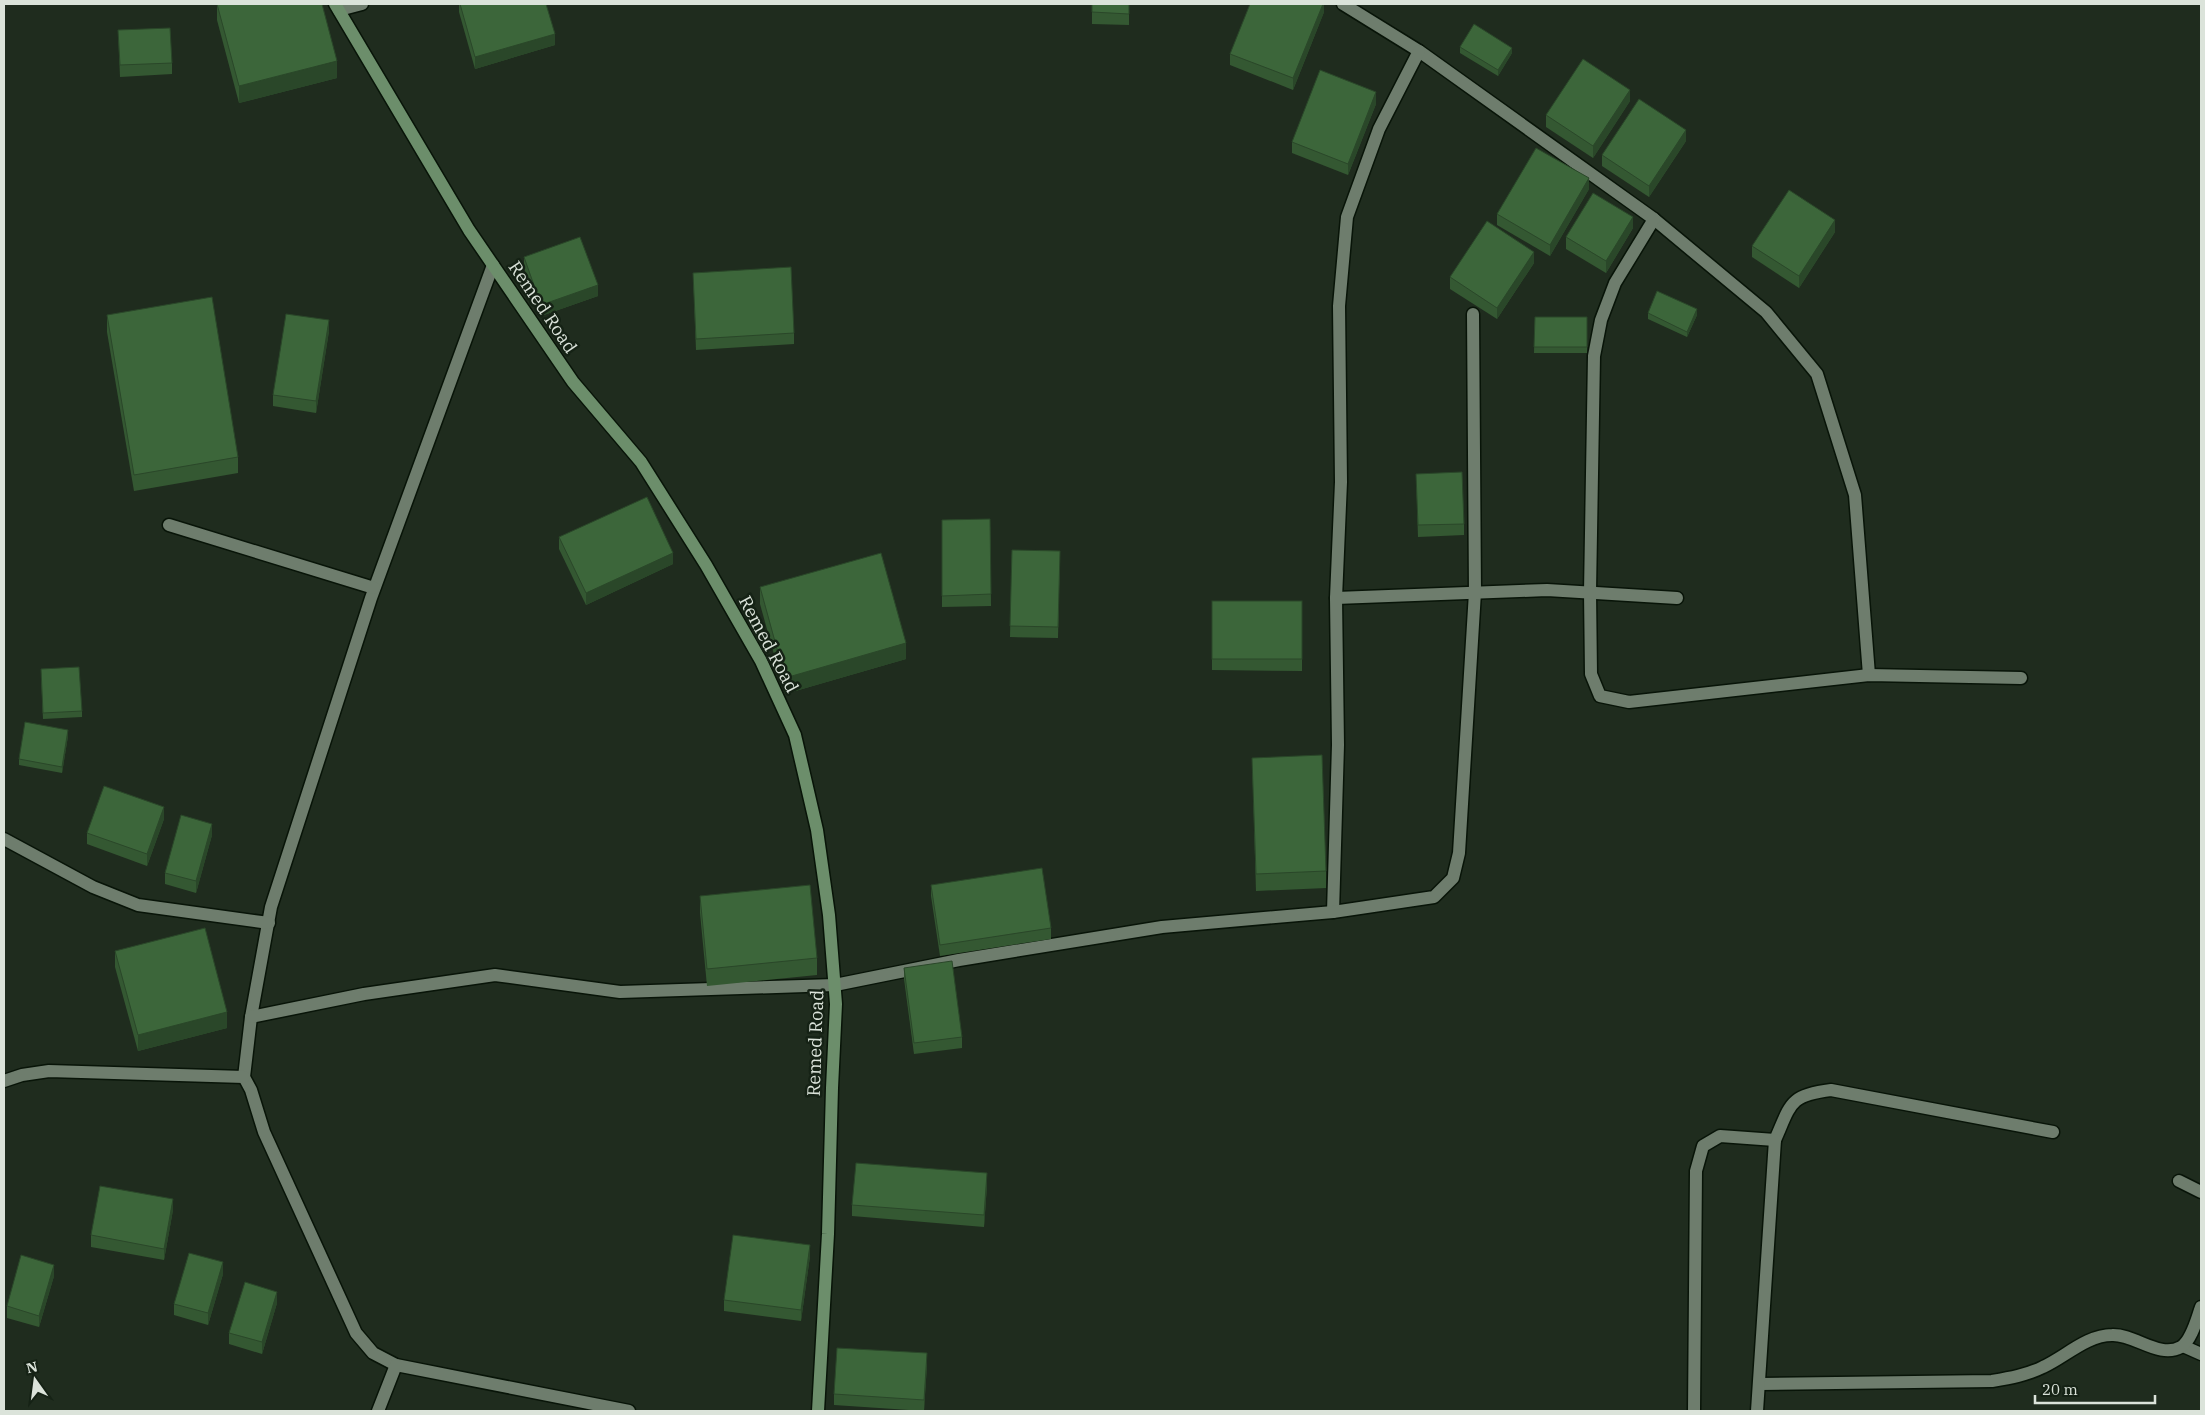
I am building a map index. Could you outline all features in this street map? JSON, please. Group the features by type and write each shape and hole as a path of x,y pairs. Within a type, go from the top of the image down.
{"street":[{"path":"337,7 362,4"},
{"path":"1343,4 1419,51 1654,219 1766,312 1817,374 1855,495 1870,675"},
{"name":"Remed Road","path":"337,7 469,230 573,382 641,462 706,565 761,661 795,735 818,830 830,915 836,1004 828,1234 818,1411"},
{"path":"1333,912 1338,745 1336,598 1341,482 1339,306 1347,217 1379,128 1419,51"},
{"path":"1654,219 1615,283 1601,320 1594,356 1590,592 1591,674 1600,696 1629,702 1870,675 2021,678"},
{"path":"493,265 374,588 271,907 250,1017 244,1077 252,1090 264,1132 356,1333 373,1353 396,1365 629,1411"},
{"path":"250,1017 364,994 495,976 620,992 835,986 958,960 1162,926 1333,912 1434,897 1453,878 1459,853 1474,592 1473,314"},
{"path":"169,525 374,588"},
{"path":"1336,598 1547,590 1677,598"},
{"path":"4,839 93,887 138,905 269,923"},
{"path":"4,1081 22,1075 49,1071 244,1077"},
{"path":"1757,1411 1761,1384 1775,1140 1791,1104 1808,1093 1831,1090 2053,1132"},
{"path":"1694,1411 1696,1171 1703,1146 1720,1136 1775,1140"},
{"path":"2179,1181 2201,1192"},
{"path":"2183,1346 2190,1336 2201,1307"},
{"path":"1761,1384 1992,1381 2018,1376 2043,1367 2090,1340 2110,1335 2124,1336 2162,1350 2183,1346 2201,1354"},
{"path":"378,1411 396,1365"}],"building":[{"path":"217,4 322,4 337,61 239,86"},
{"path":"460,4 546,4 555,34 475,57"},
{"path":"1092,4 1129,4 1129,14 1092,12"},
{"path":"1250,4 1323,4 1293,78 1230,54"},
{"path":"1474,24 1512,48 1498,70 1460,47"},
{"path":"170,28 172,63 120,65 118,30"},
{"path":"1583,59 1630,90 1593,146 1546,115"},
{"path":"1320,70 1376,92 1348,164 1292,142"},
{"path":"1639,99 1686,130 1649,186 1602,155"},
{"path":"1536,148 1589,178 1550,245 1497,214"},
{"path":"1789,190 1835,220 1799,276 1752,246"},
{"path":"1593,193 1633,217 1606,261 1566,237"},
{"path":"1487,221 1534,252 1497,308 1450,277"},
{"path":"580,237 598,285 541,305 524,257"},
{"path":"791,267 794,333 696,339 693,273"},
{"path":"1657,291 1697,309 1687,332 1648,313"},
{"path":"212,297 238,457 134,475 107,315"},
{"path":"286,314 329,320 316,401 273,395"},
{"path":"1535,317 1587,317 1587,347 1534,347"},
{"path":"1462,472 1464,524 1418,525 1416,474"},
{"path":"647,497 673,553 586,593 559,537"},
{"path":"990,519 991,594 942,596 942,520"},
{"path":"1012,550 1060,551 1058,627 1010,626"},
{"path":"881,553 906,643 785,678 760,587"},
{"path":"1212,601 1302,601 1302,659 1212,659"},
{"path":"79,667 82,711 43,713 41,669"},
{"path":"25,722 68,730 62,767 19,759"},
{"path":"1322,755 1326,871 1256,874 1252,758"},
{"path":"104,786 164,807 147,854 87,833"},
{"path":"181,815 212,824 196,881 165,873"},
{"path":"1042,868 1051,928 940,945 931,885"},
{"path":"810,885 817,958 707,969 700,896"},
{"path":"205,928 227,1012 138,1035 115,951"},
{"path":"952,961 962,1037 914,1043 904,968"},
{"path":"856,1163 987,1173 984,1215 852,1205"},
{"path":"100,1186 173,1199 164,1249 91,1235"},
{"path":"733,1235 810,1245 801,1310 724,1300"},
{"path":"189,1253 223,1262 208,1313 174,1304"},
{"path":"21,1255 54,1265 39,1316 7,1306"},
{"path":"245,1282 277,1292 262,1342 229,1333"},
{"path":"837,1348 927,1353 924,1400 834,1394"}]}
